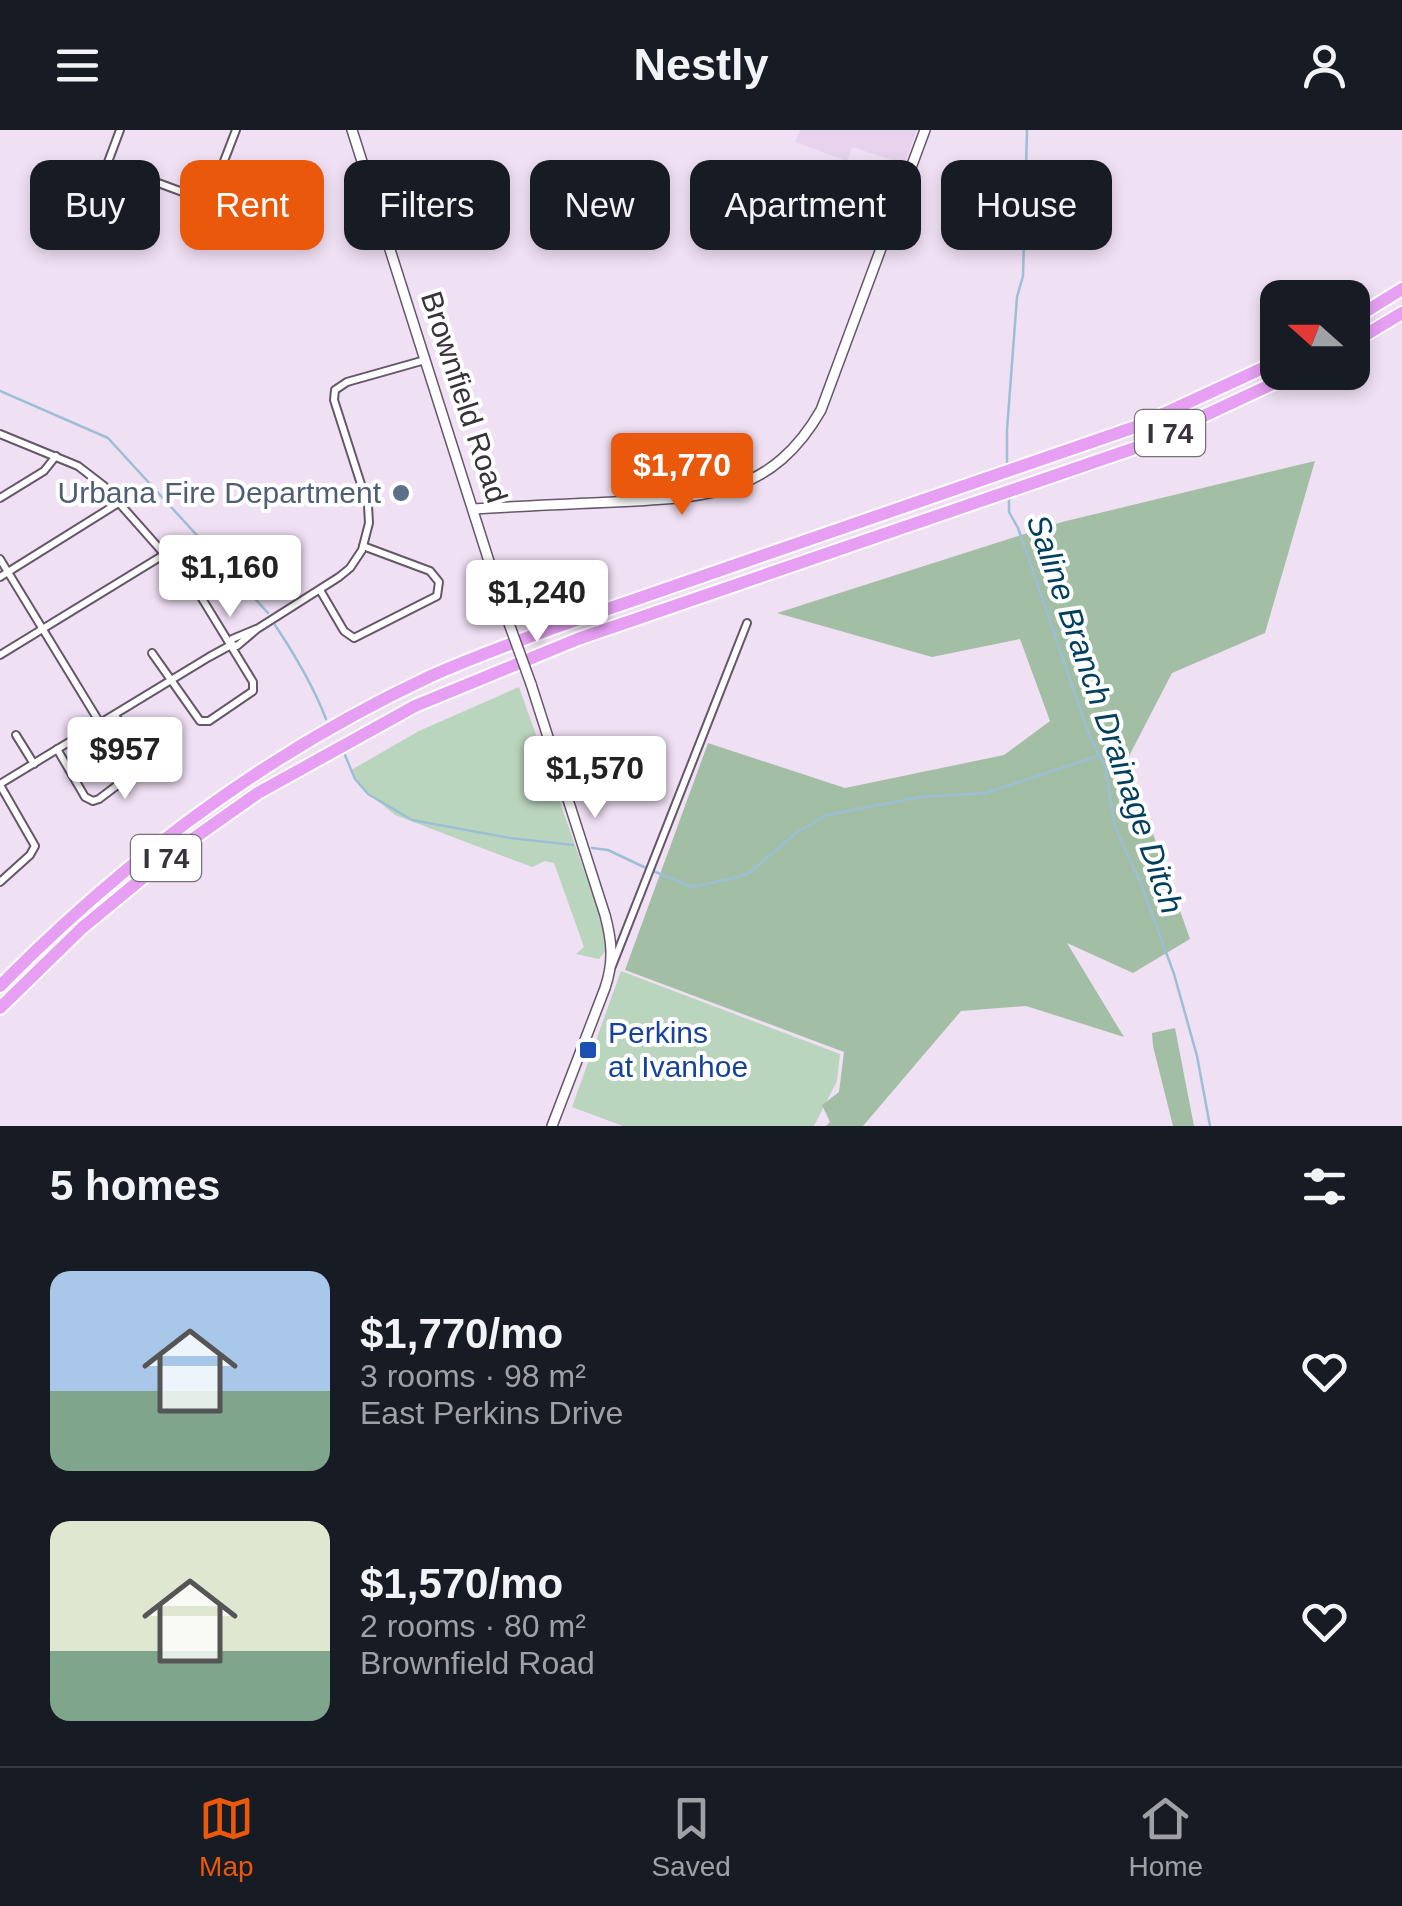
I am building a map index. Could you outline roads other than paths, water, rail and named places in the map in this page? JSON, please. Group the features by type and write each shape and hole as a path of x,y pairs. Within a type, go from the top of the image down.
{"highway":[{"path":"1370,309 1402,289"},
{"path":"1370,334 1402,316"},
{"name":"I 74","path":"3,982 97,894 200,812 296,749 379,702 484,653 1034,462 1160,416 1260,370"},
{"name":"I 74","path":"2,1005 82,928 173,852 258,793 368,729 470,681 578,640 1037,483 1185,427 1261,390"}],"street":[{"path":"109,160 120,130"},
{"path":"160,184 206,198 214,188 236,130"},
{"name":"Brownfield Road","path":"352,130 610,932 612,966"},
{"path":"474,510 721,493 749,482 781,461 802,440 825,401 926,130"},
{"path":"0,882 35,846 0,785 350,568 363,546 369,523 368,506 334,400 335,390 347,382 426,360"},
{"path":"0,434 90,474 120,502 198,592 254,686 251,694 200,721 152,653"},
{"path":"0,498 44,472 56,456"},
{"path":"4,575 120,502"},
{"path":"320,590 344,632 354,638 437,596 440,588 435,574 363,546"},
{"path":"0,655 166,554"},
{"path":"0,560 4,575 100,723"},
{"path":"552,1126 746,623"},
{"path":"57,749 86,796 99,800 142,763 115,714"},
{"path":"16,735 34,764"}],"waterway":[{"name":"Saline Branch Drainage Ditch","path":"1007,464 1017,297 1023,276 1027,130"},
{"path":"0,391 108,438 268,613"},
{"name":"Saline Branch Drainage Ditch","path":"1009,497 1009,512 1018,528 1089,735 1105,767 1115,827 1174,974 1197,1056 1210,1126"},
{"path":"275,625 303,670 326,719"},
{"path":"345,755 355,779 368,794 412,820 573,845"},
{"path":"653,871 692,887 738,877 749,873 796,833 827,815 920,797 986,793 1098,756"},
{"path":"592,848 608,850 646,868"}],"place":[{"name":"Urbana Fire Department","path":"401,493"},
{"name":"Perkins at Ivanhoe","path":"588,1050"}]}
